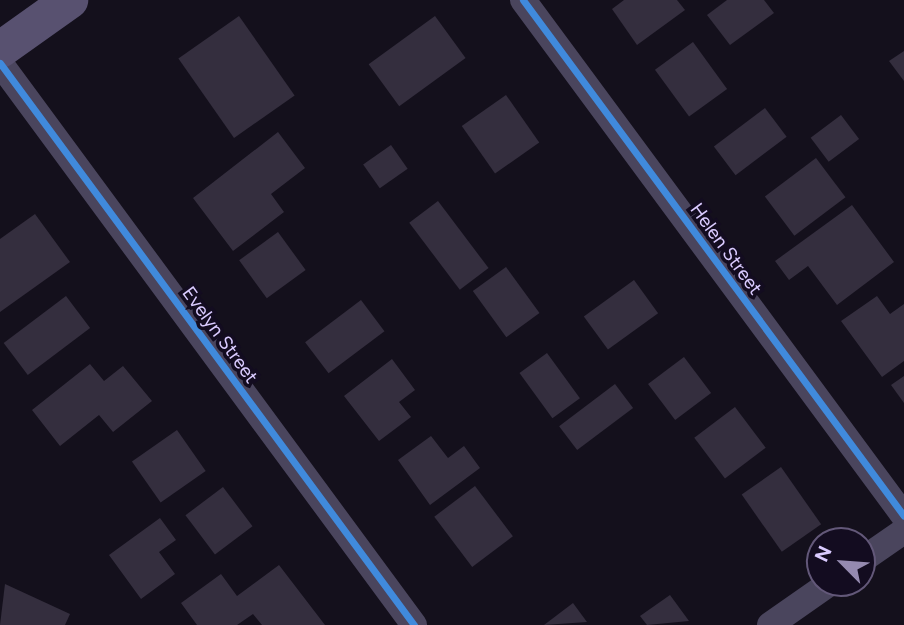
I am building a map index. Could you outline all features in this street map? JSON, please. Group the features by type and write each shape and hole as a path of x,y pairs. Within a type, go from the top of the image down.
{"main road":[{"path":"0,49 69,0"}],"street":[{"name":"Helen Street","path":"523,0 904,516"},
{"name":"Evelyn Street","path":"0,64 414,625"},
{"path":"876,551 904,531"},
{"path":"770,625 810,597"}],"building":[{"path":"624,0 677,0 685,10 637,45 612,9"},
{"path":"727,0 764,0 774,13 730,45 707,15"},
{"path":"239,16 295,95 234,138 178,58"},
{"path":"435,16 466,58 399,106 369,64"},
{"path":"693,42 727,89 689,117 655,70"},
{"path":"904,51 904,81 889,61"},
{"path":"506,95 539,143 495,173 462,126"},
{"path":"765,108 787,137 736,175 714,147"},
{"path":"841,115 859,139 829,162 811,138"},
{"path":"278,132 305,168 271,194 284,212 233,251 193,198"},
{"path":"391,145 408,169 380,188 363,165"},
{"path":"816,158 845,197 794,236 765,197"},
{"path":"438,201 489,268 460,290 409,223"},
{"path":"852,205 894,262 837,305 808,266 789,280 775,261"},
{"path":"35,214 70,262 0,312 0,239"},
{"path":"278,232 306,270 267,298 239,260"},
{"path":"506,267 540,313 506,337 473,291"},
{"path":"634,280 658,313 608,350 584,316"},
{"path":"66,296 90,328 28,375 4,343"},
{"path":"877,296 890,314 904,304 904,361 882,377 841,321"},
{"path":"361,300 384,331 329,373 305,342"},
{"path":"547,353 580,398 552,418 519,373"},
{"path":"684,357 711,393 675,420 648,384"},
{"path":"392,359 415,390 399,402 411,417 379,441 344,396"},
{"path":"90,364 104,381 123,366 152,401 113,432 99,415 60,446 32,410"},
{"path":"904,376 904,403 891,385"},
{"path":"615,384 633,408 577,450 559,426"},
{"path":"735,407 766,448 725,478 694,438"},
{"path":"177,430 206,471 161,503 132,462"},
{"path":"431,436 448,458 464,446 480,468 430,505 398,460"},
{"path":"781,467 821,524 806,527 806,535 782,552 742,495"},
{"path":"475,486 513,536 472,567 434,517"},
{"path":"223,487 252,526 215,554 185,515"},
{"path":"160,518 176,540 159,552 175,574 141,599 109,555"},
{"path":"279,565 325,625 262,625 253,614 237,625 197,625 181,603 221,574 237,596"},
{"path":"5,584 70,614 65,625 0,625"},
{"path":"670,595 689,621 647,625 640,616"},
{"path":"573,603 587,622 544,625"}],"cycle path":[{"path":"523,0 904,516"},
{"path":"0,63 414,625"}]}
